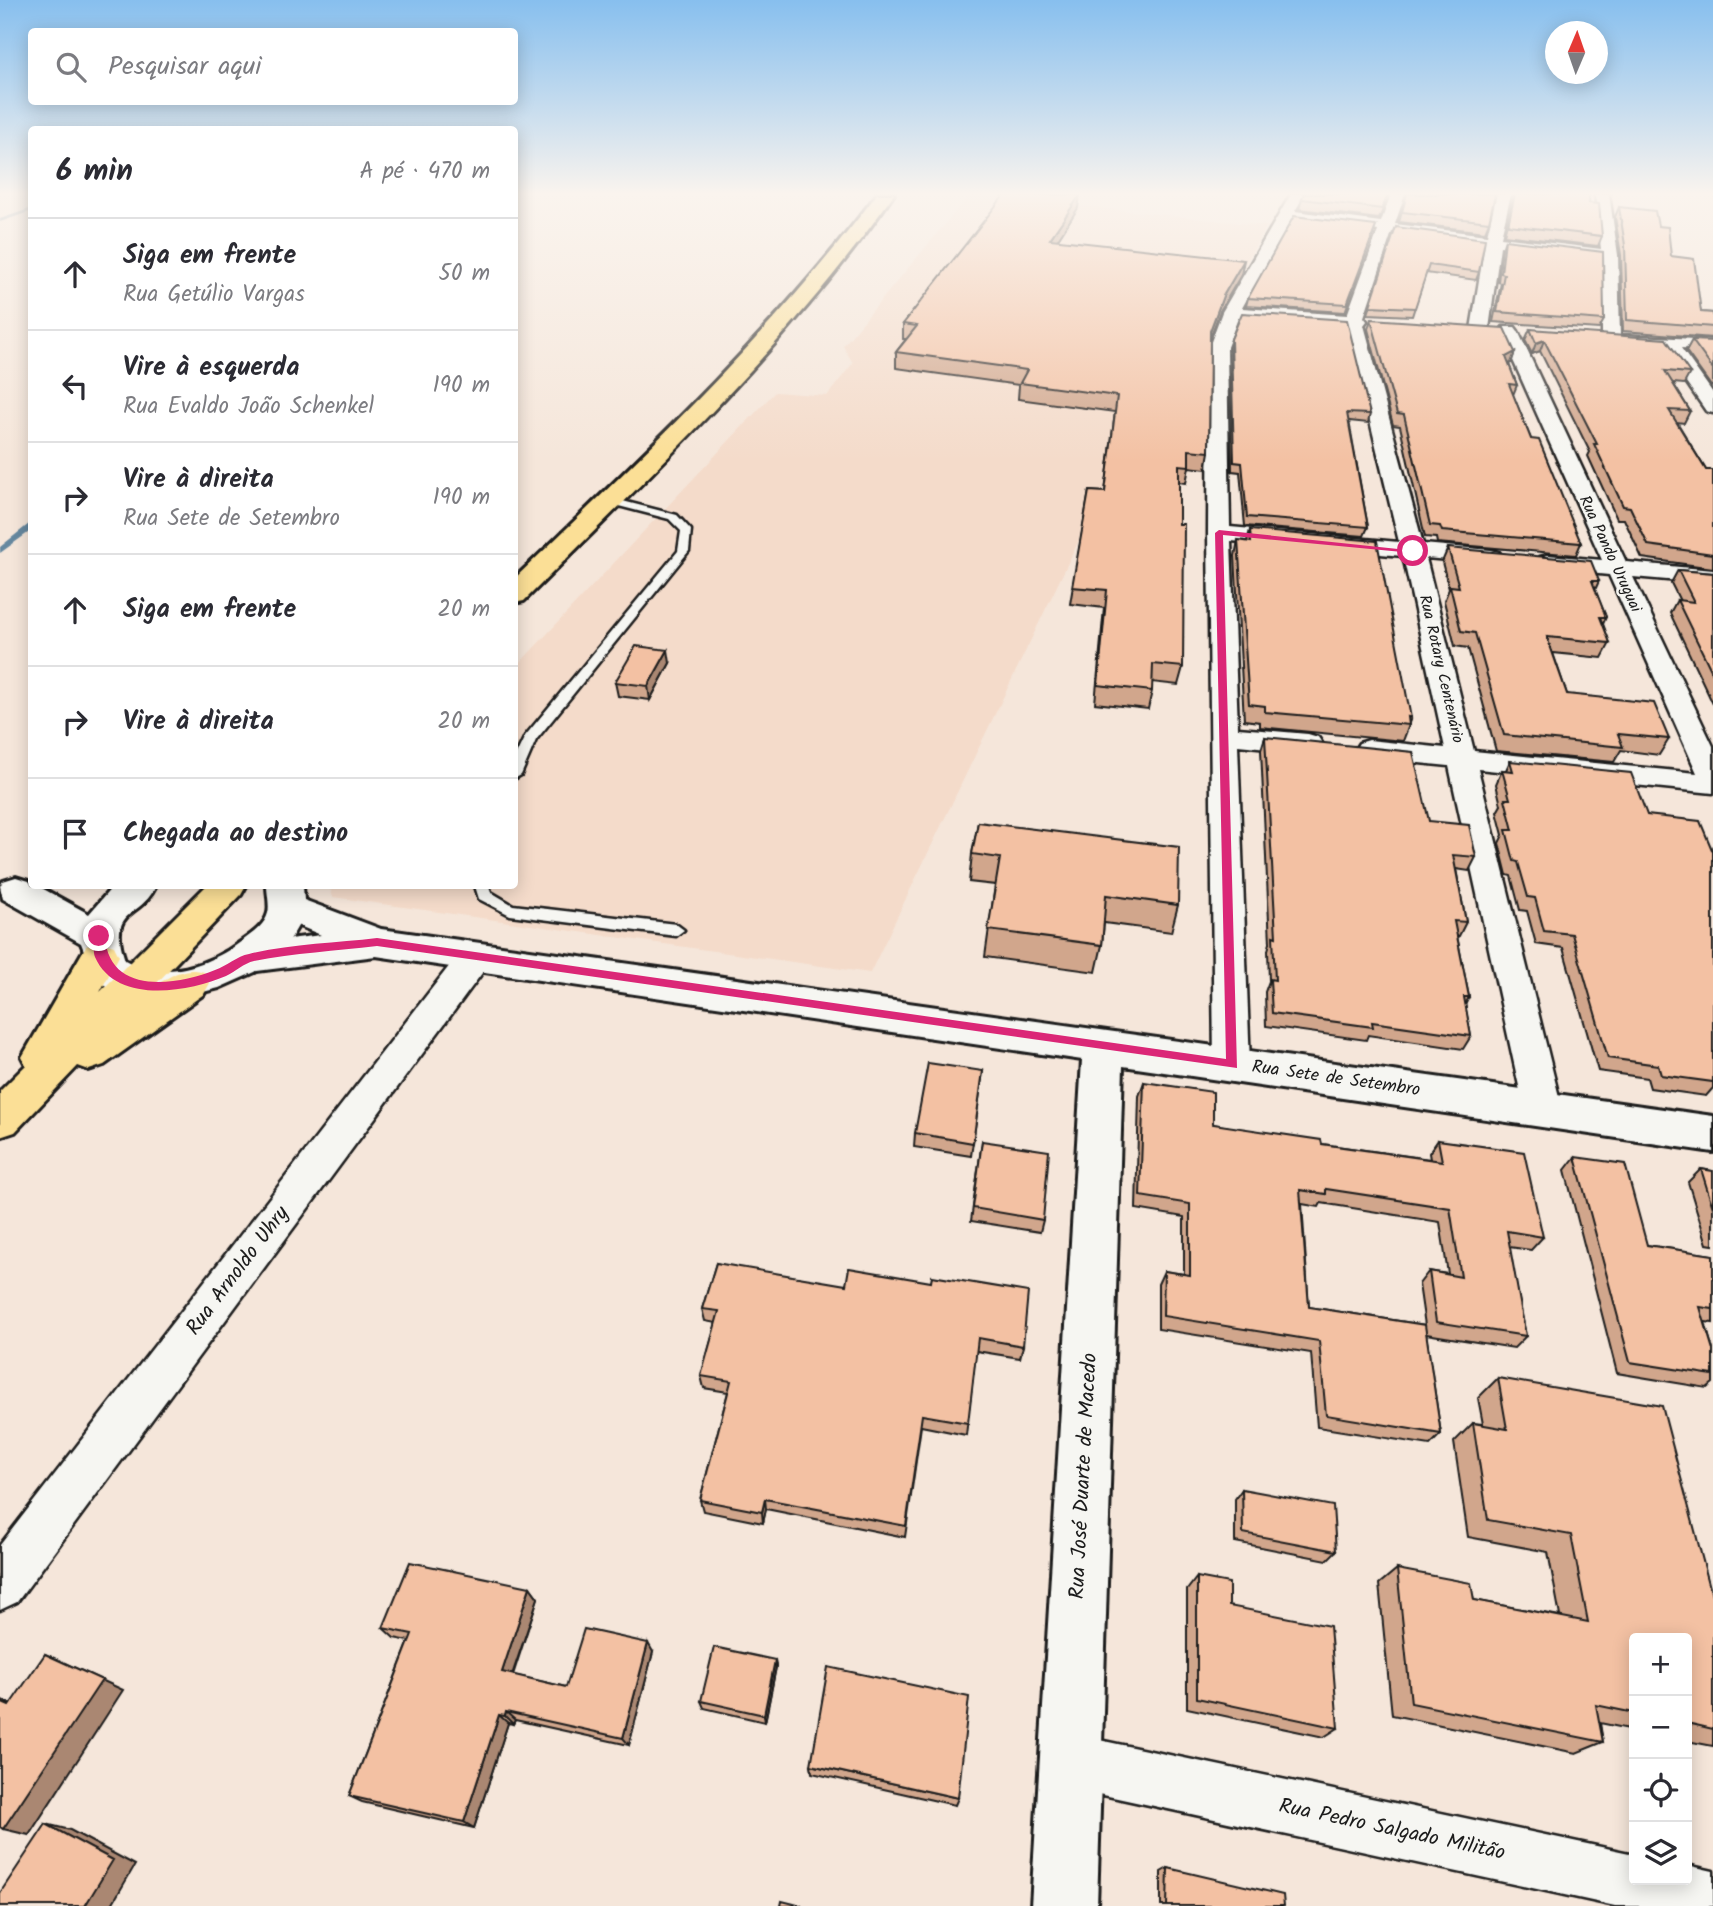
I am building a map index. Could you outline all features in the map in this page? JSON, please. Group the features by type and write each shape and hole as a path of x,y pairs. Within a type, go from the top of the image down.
{"highway":[{"path":"518,590 611,501 788,318 818,283"},
{"path":"8,1112 225,889"},
{"path":"8,1112 100,946"},
{"path":"8,1112 190,983"}],"street":[{"path":"1233,1065 1223,734 1218,347 1231,312 1248,283"},
{"path":"1231,312 1366,321 1374,283"},
{"path":"1484,283 1474,329 1534,332"},
{"path":"1608,283 1605,337 1713,345"},
{"name":"Rua Rotary Centenário","path":"1366,321 1413,551 1543,1109"},
{"name":"Rua Pando Uruguai","path":"1508,331 1713,777"},
{"path":"1668,342 1713,407"},
{"path":"1219,533 1713,577"},
{"path":"1223,734 1713,784"},
{"path":"8,889 28,888"},
{"path":"8,889 100,946 112,971 132,984 159,986 190,983 221,973 249,958 275,933 286,896"},
{"path":"100,946 105,920 117,904 134,889"},
{"name":"Rua Sete de Setembro","path":"286,896 377,942"},
{"name":"Rua Sete de Setembro","path":"249,958 377,942 1713,1134"},
{"name":"Rua Arnoldo Uhry","path":"0,1585 476,956"},
{"name":"Rua José Duarte de Macedo","path":"1064,1906 1103,1046"},
{"name":"Rua Pedro Salgado Militão","path":"1071,1760 1713,1899"}],"lane":[{"path":"518,766 530,739 683,551 686,530 673,517 611,501"},
{"path":"483,889 484,895 510,910 676,930"}],"shaded area":[{"path":"896,283 1234,283 1217,313 1137,420 870,973 333,897 330,889 518,889 518,665 775,392 827,396 853,363 843,346"}],"building":[{"path":"935,283 1231,283 1210,331 1209,452 1189,450 1189,466 1179,465 1179,524 1184,524 1183,667 1153,664 1152,691 1098,685 1107,590 1072,587 1089,491 1105,492 1117,396 1020,383 1027,370 896,352 917,326 903,324"},
{"path":"1256,283 1355,283 1347,304 1248,298"},
{"path":"1378,283 1423,283 1415,308 1370,306"},
{"path":"1502,283 1603,283 1604,320 1497,312"},
{"path":"1626,283 1697,283 1701,312 1713,313 1713,327 1627,320"},
{"path":"1242,313 1347,320 1370,414 1347,413 1368,527 1247,517 1242,463 1234,462 1231,339"},
{"path":"1371,319 1504,328 1515,352 1506,357 1517,385 1509,384 1531,439 1539,440 1581,543 1442,531 1440,526 1430,525 1404,415 1397,414"},
{"path":"1530,329 1666,339 1690,373 1665,371 1690,411 1669,410 1706,470 1713,470 1713,554 1648,545 1630,507 1623,506 1594,444 1597,444 1544,340 1536,343"},
{"path":"1692,340 1713,341 1713,369"},
{"path":"1250,530 1377,541 1411,718 1408,717 1409,725 1265,712 1265,706 1249,704 1238,540 1251,542"},
{"path":"1448,548 1591,561 1599,581 1592,581 1606,617 1600,617 1610,643 1547,637 1567,694 1654,703 1669,739 1618,734 1623,747 1504,735 1475,633 1461,631 1450,586 1459,587"},
{"path":"1678,570 1713,573 1713,674 1677,600 1694,602"},
{"path":"636,646 668,650 648,686 615,682"},
{"path":"1265,737 1413,752 1429,821 1469,825 1476,857 1453,855 1466,922 1454,921 1469,997 1464,997 1471,1036 1372,1022 1373,1027 1272,1013 1270,979 1275,980 1273,936 1276,937"},
{"path":"1510,761 1631,773 1647,815 1700,821 1713,852 1713,1082 1661,1075 1658,1065 1608,1058 1572,934 1544,931 1535,898 1528,897 1518,862 1514,861 1506,830 1513,830 1505,799 1510,799 1502,770 1513,771"},
{"path":"978,822 1179,847 1178,905 1106,895 1102,945 988,930 1000,858 972,854"},
{"path":"928,1063 983,1071 973,1143 915,1133"},
{"path":"1144,1082 1213,1092 1213,1124 1321,1140 1322,1144 1442,1161 1438,1140 1524,1152 1543,1237 1507,1231 1526,1336 1436,1322 1429,1271 1461,1277 1450,1208 1326,1189 1326,1194 1300,1190 1309,1307 1425,1325 1441,1434 1326,1415 1319,1341 1163,1316 1164,1271 1190,1275 1190,1204 1140,1196"},
{"path":"982,1141 1049,1151 1043,1220 973,1208"},
{"path":"1575,1157 1625,1164 1647,1245 1713,1255 1713,1309 1700,1307 1713,1350 1713,1375 1630,1362"},
{"path":"1701,1169 1713,1171 1713,1208"},
{"path":"716,1263 846,1285 849,1268 931,1282 932,1276 1028,1292 1023,1346 978,1338 968,1423 922,1415 906,1526 765,1499 762,1512 700,1500 731,1381 701,1376 719,1311 702,1309"},
{"path":"1498,1378 1662,1406 1713,1599 1713,1729 1692,1724 1692,1633 1629,1633 1629,1712 1596,1705 1603,1742 1411,1703 1397,1569 1471,1583 1474,1600 1588,1622 1571,1535 1488,1520 1473,1423 1507,1429"},
{"path":"1242,1489 1333,1506 1336,1551 1243,1533"},
{"path":"410,1562 530,1587 502,1672 566,1687 584,1629 648,1643 623,1738 506,1712 505,1716 499,1715 464,1822 349,1796 412,1634 383,1628"},
{"path":"1197,1577 1229,1583 1229,1606 1330,1626 1338,1728 1197,1698"},
{"path":"714,1647 775,1660 764,1715 701,1701"},
{"path":"45,1654 102,1680 3,1829 0,1827 0,1702 9,1706"},
{"path":"828,1667 969,1697 958,1798 811,1765"},
{"path":"46,1824 113,1860 85,1906 0,1906 0,1893"},
{"path":"1168,1868 1283,1895 1284,1906 1167,1906"},
{"path":"782,1901 802,1906 781,1906"}],"waterway":[{"path":"0,551 28,529"}],"route":[{"path":"99,936 100,956 112,971 132,984 159,986 190,983 221,973 249,958 377,942 1233,1065 1219,533 1413,551"}]}
